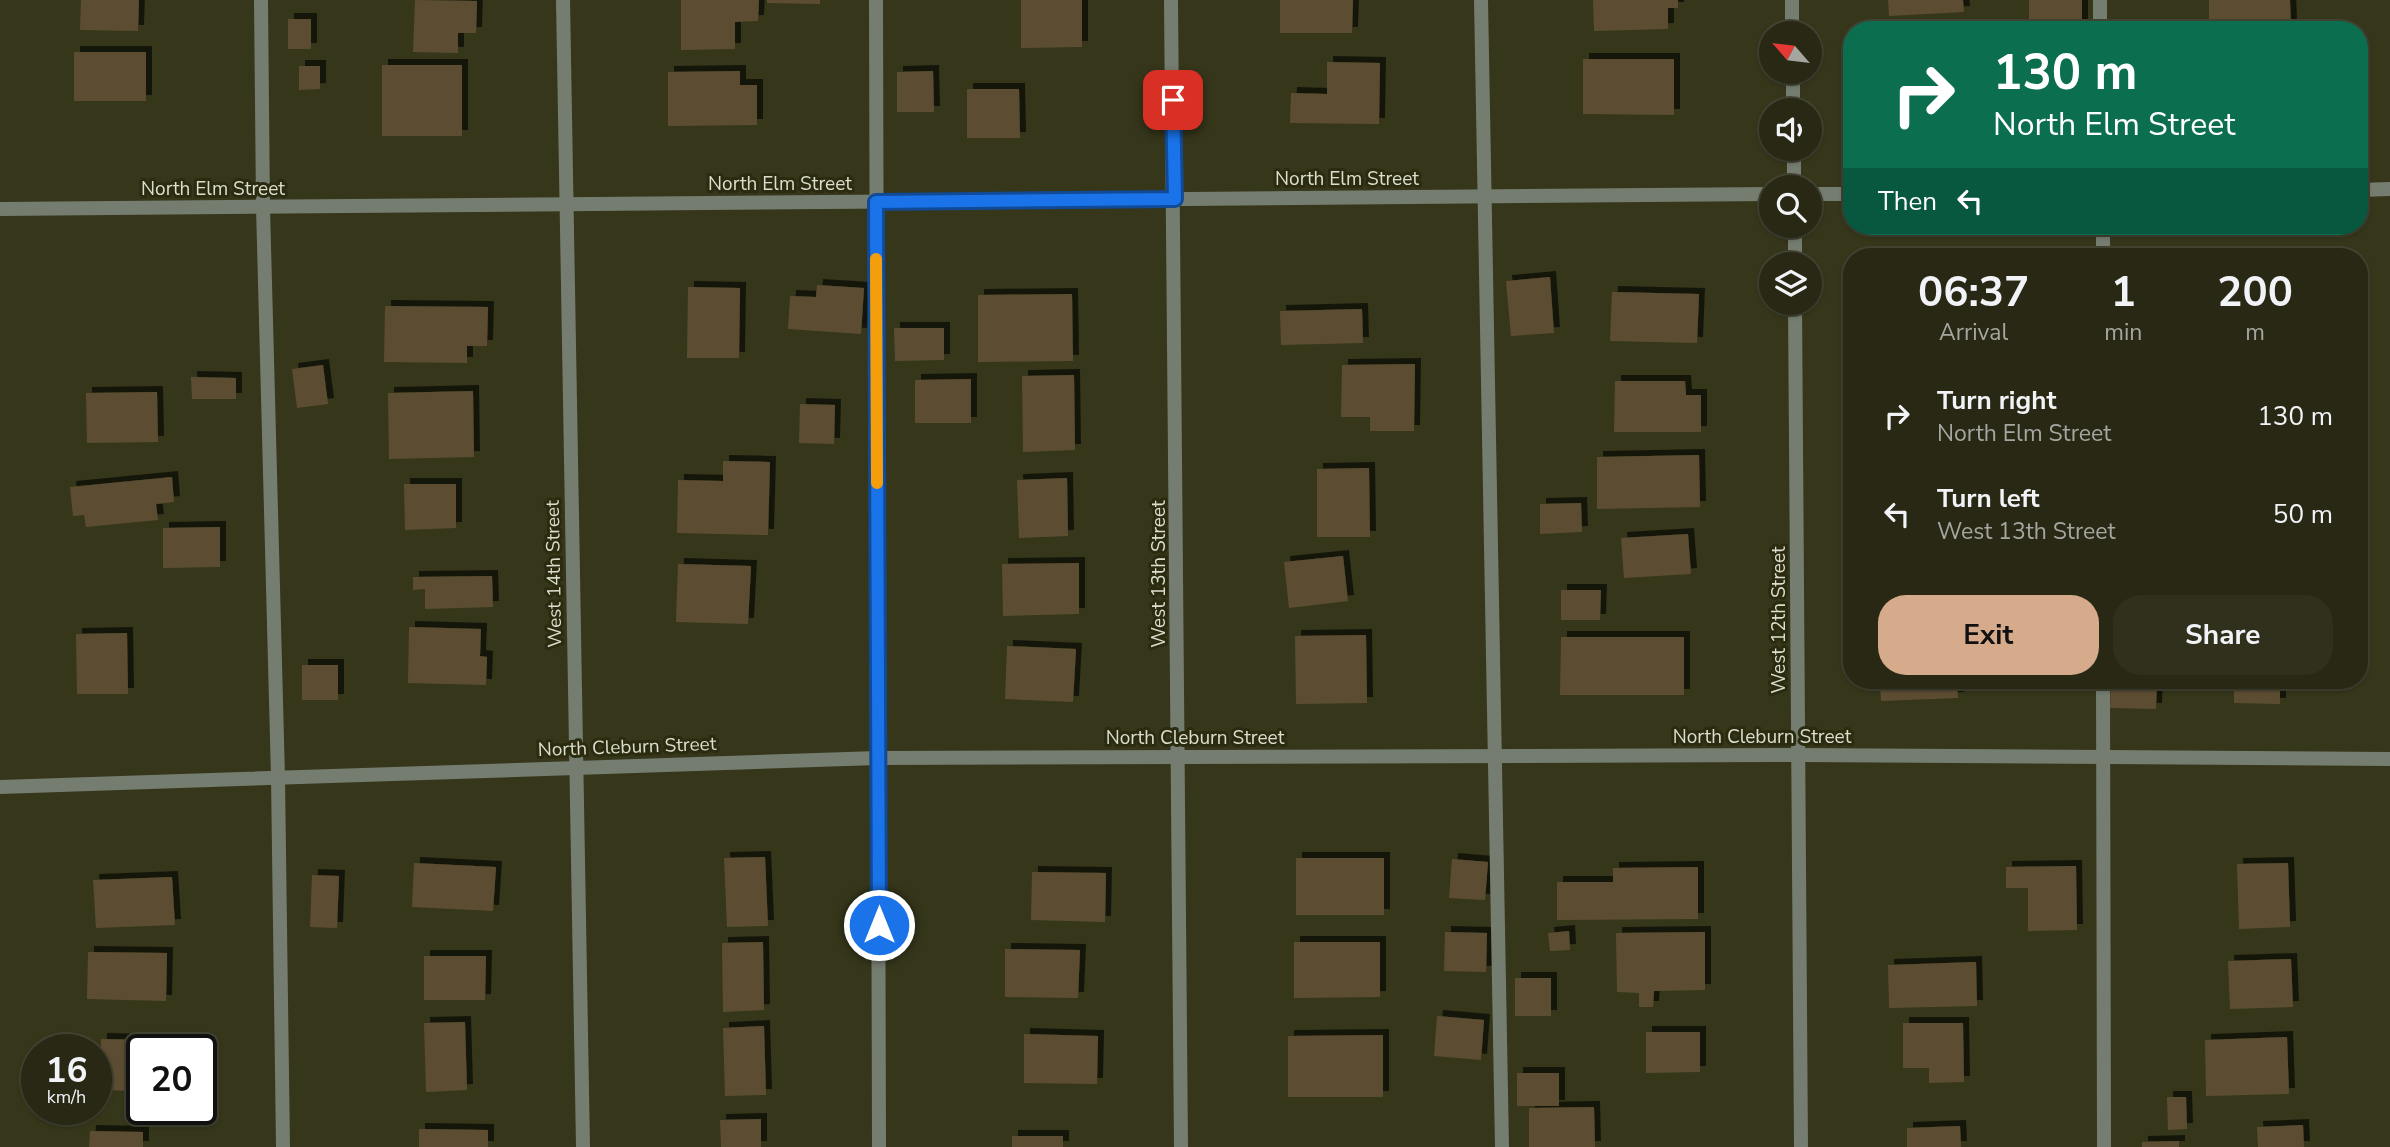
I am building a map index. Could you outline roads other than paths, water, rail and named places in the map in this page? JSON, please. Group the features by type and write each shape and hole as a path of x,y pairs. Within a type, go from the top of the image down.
{"street":[{"path":"261,0 283,1147"},
{"name":"West 14th Street","path":"563,0 583,1147"},
{"path":"876,0 880,1147"},
{"name":"West 13th Street","path":"1171,0 1175,199 1181,1147"},
{"path":"1480,0 1502,1147"},
{"path":"1792,0 1792,21"},
{"path":"2100,0 2100,21"},
{"path":"2368,190 2390,189"},
{"name":"North Elm Street","path":"0,209 1759,194"},
{"path":"1822,194 1843,194"},
{"name":"West 12th Street","path":"1795,315 1801,1147"},
{"path":"2103,689 2104,1147"},
{"name":"North Cleburn Street","path":"0,788 878,758 1798,755 2390,759"}]}
